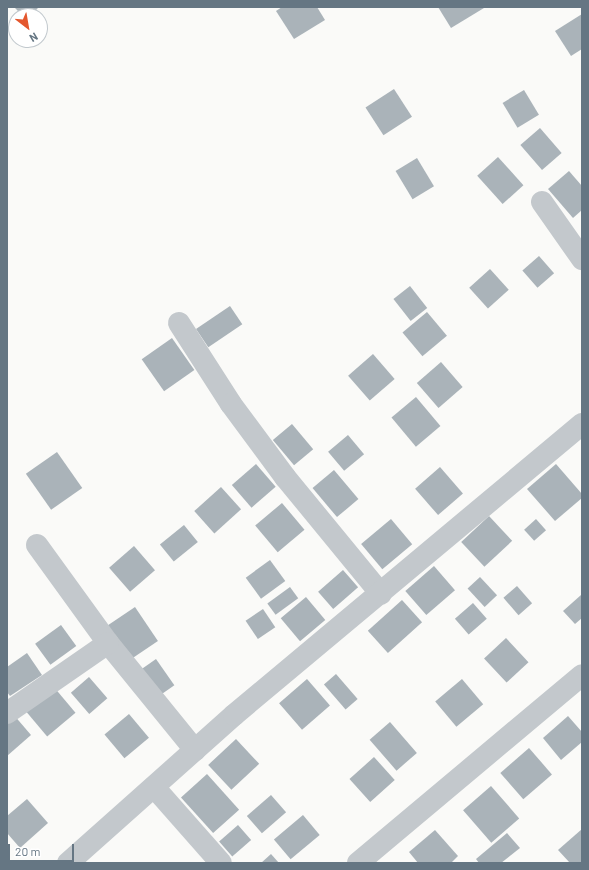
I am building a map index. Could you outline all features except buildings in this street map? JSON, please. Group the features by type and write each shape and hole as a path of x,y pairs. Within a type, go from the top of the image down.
{"street":[{"path":"542,202 582,259"},
{"path":"179,323 231,404 285,477 381,594"},
{"path":"68,863 195,750 582,424"},
{"path":"37,545 108,643 195,750"},
{"path":"7,714 108,643"},
{"path":"358,863 582,675"},
{"path":"154,787 221,863"}]}
